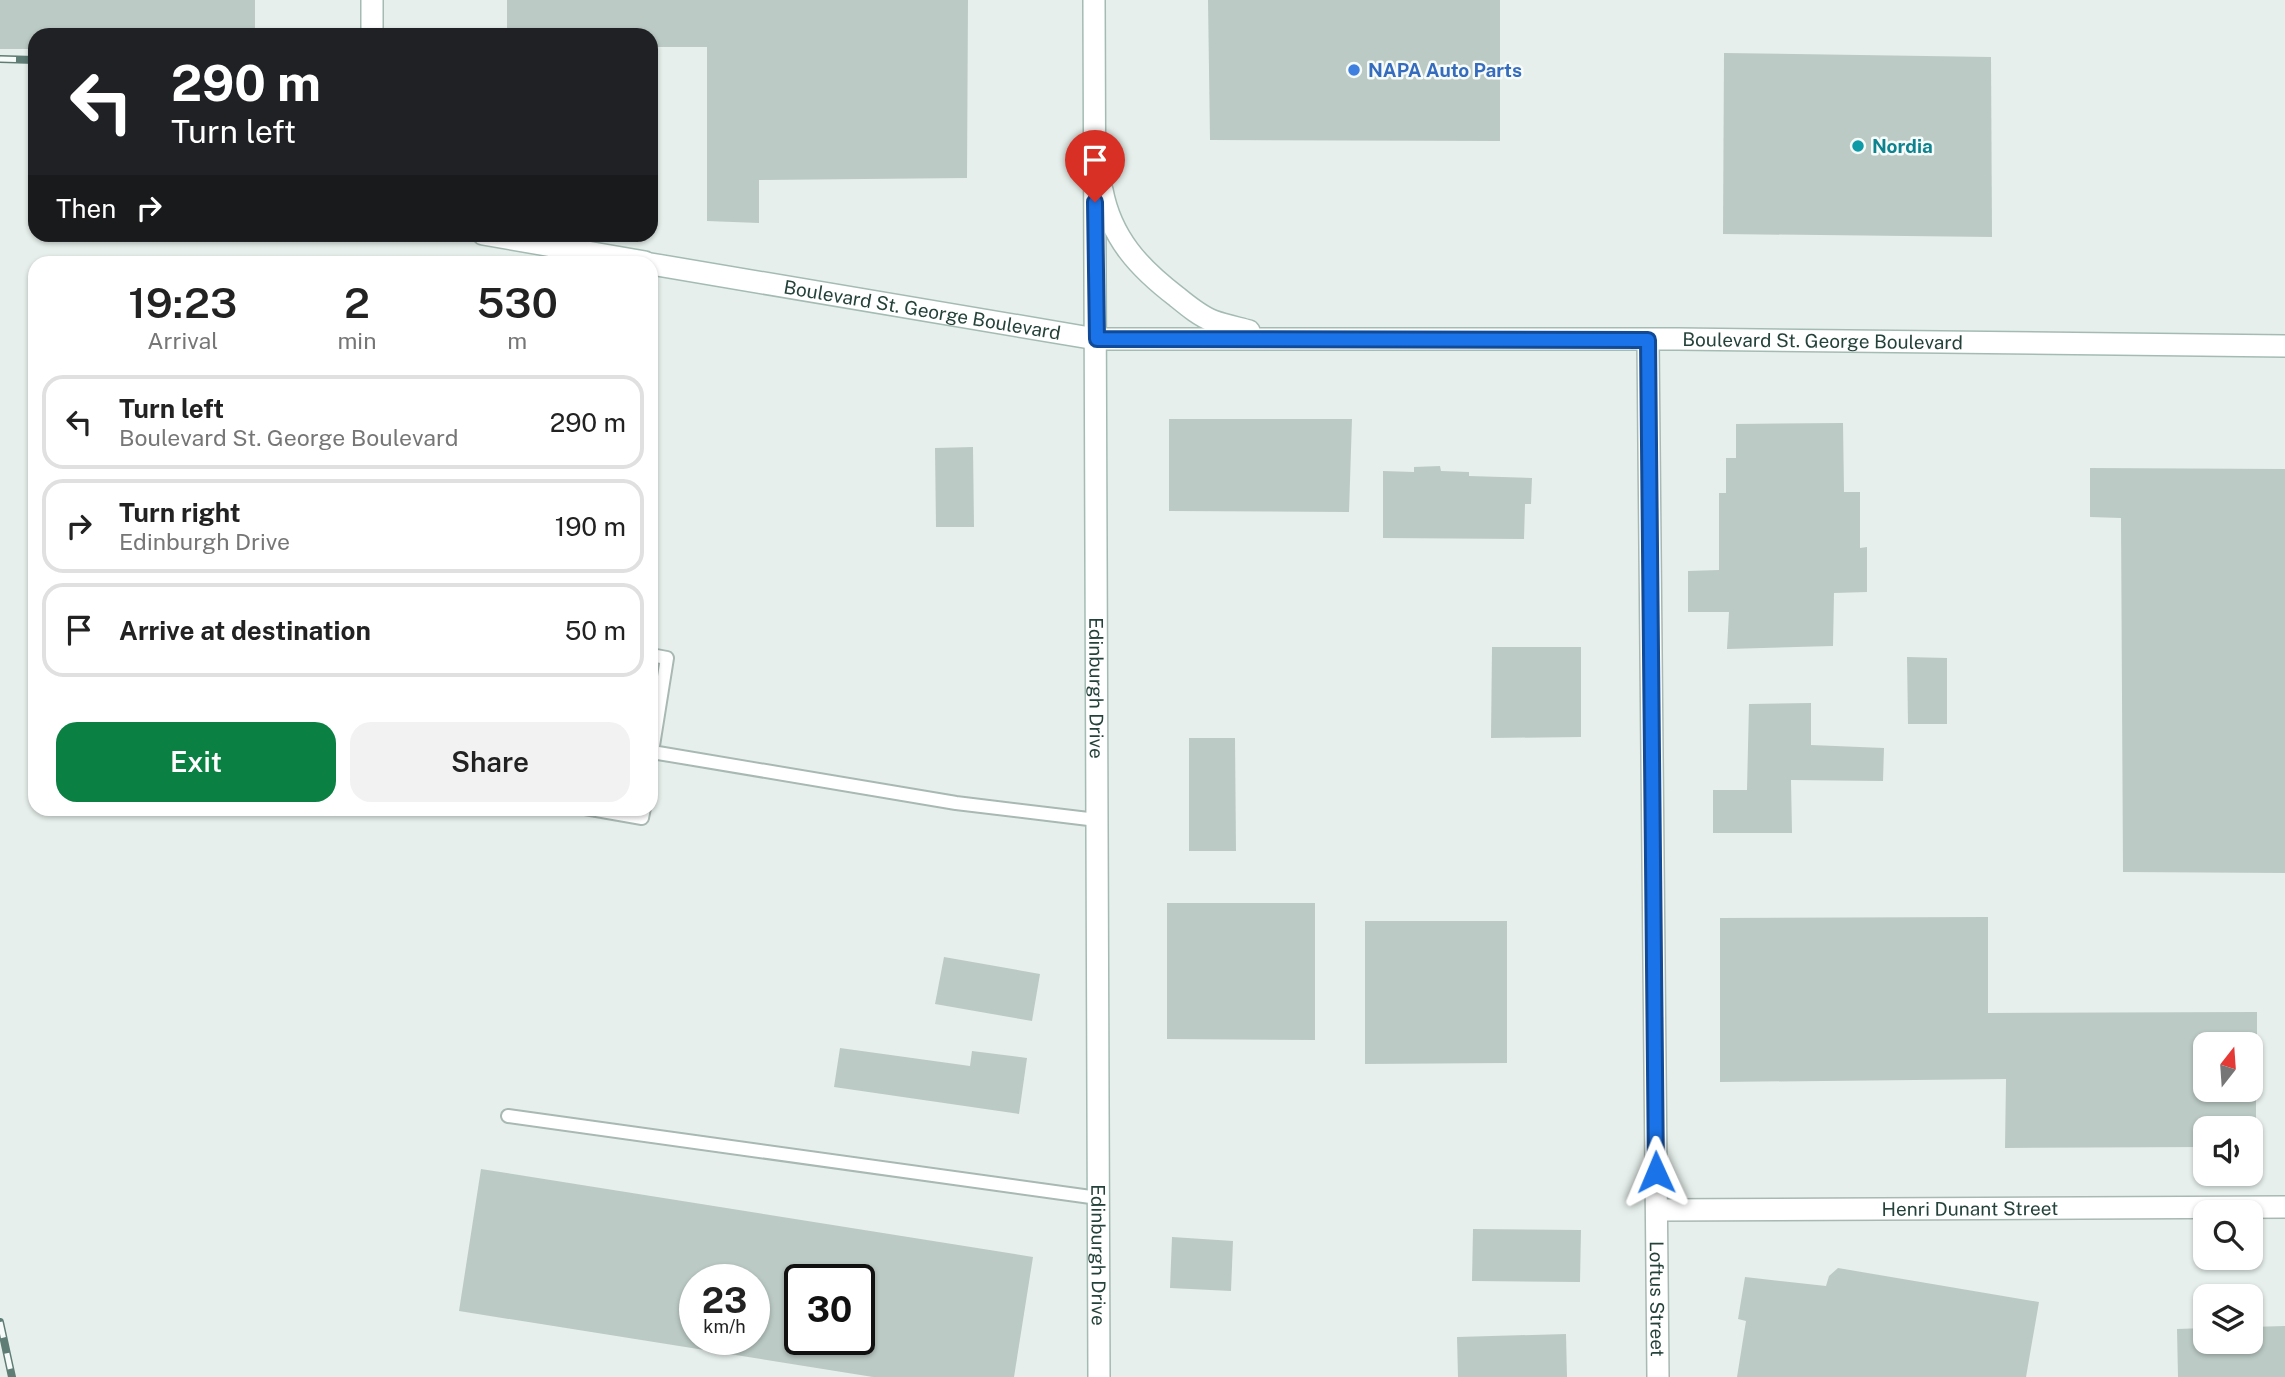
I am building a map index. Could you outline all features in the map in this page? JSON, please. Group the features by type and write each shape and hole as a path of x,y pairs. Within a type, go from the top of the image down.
{"street":[{"path":"372,0 372,28"},
{"name":"Edinburgh Drive","path":"1094,0 1099,1377"},
{"path":"1095,154 1106,209 1136,262 1174,296 1212,320 1275,338"},
{"path":"529,242 610,256"},
{"name":"Boulevard St. George Boulevard","path":"658,265 1097,339 1648,340 2285,346"},
{"name":"Loftus Street","path":"1648,340 1658,1377"},
{"name":"Henri Dunant Street","path":"1657,1210 2285,1207"}],"lane":[{"path":"658,656 667,658 658,707"},
{"path":"658,757 956,803 1097,820"},
{"path":"508,1116 1098,1198"}],"building":[{"path":"0,0 255,0 255,28 28,28 28,49 0,49"},
{"path":"507,0 968,0 967,178 759,180 759,223 707,221 707,47 658,47 658,28 507,28"},
{"name":"NAPA Auto Parts","path":"1208,0 1500,0 1500,141 1210,140"},
{"name":"Nordia","path":"1724,53 1991,57 1992,237 1723,234"},
{"path":"1169,419 1352,419 1349,512 1169,511"},
{"path":"1843,423 1844,492 1860,492 1860,548 1867,547 1867,592 1834,593 1833,646 1727,649 1729,612 1688,612 1688,571 1719,570 1719,493 1726,493 1726,458 1736,458 1736,424"},
{"path":"973,447 974,527 936,527 935,448"},
{"path":"1440,466 1441,471 1469,472 1469,476 1532,478 1531,504 1525,504 1524,539 1383,538 1383,471 1414,472 1414,467"},
{"path":"2090,468 2285,469 2285,873 2123,872 2121,518 2090,517"},
{"path":"1492,647 1581,647 1581,737 1491,738"},
{"path":"1907,657 1947,658 1947,724 1908,724"},
{"path":"1811,703 1811,745 1884,748 1883,781 1791,780 1792,833 1713,833 1713,790 1747,790 1749,704"},
{"path":"1189,738 1235,738 1236,851 1189,851"},
{"path":"1167,903 1315,903 1315,1040 1167,1039"},
{"path":"1988,917 1988,1013 2257,1012 2257,1032 2193,1032 2193,1102 2256,1102 2256,1116 2193,1116 2193,1147 2005,1148 2006,1079 1720,1082 1720,918"},
{"path":"1365,921 1507,921 1507,1063 1365,1064"},
{"path":"944,957 1040,974 1032,1021 935,1004"},
{"path":"840,1048 970,1066 972,1051 1027,1058 1019,1114 834,1087"},
{"path":"481,1169 1033,1257 1014,1377 873,1377 735,1355 770,1355 770,1264 679,1264 679,1346 459,1311"},
{"path":"1473,1229 1581,1230 1580,1282 1472,1281"},
{"path":"1172,1237 1233,1241 1231,1291 1170,1288"},
{"path":"1838,1268 2039,1302 2026,1377 1737,1377 1746,1321 1738,1319 1745,1277 1826,1286 1829,1276"},
{"path":"2285,1326 2285,1377 2178,1377 2177,1329 2193,1328 2193,1354 2263,1354 2263,1327"},
{"path":"1566,1334 1567,1377 1458,1377 1457,1337"}],"railway":[{"path":"0,59 28,60"},
{"path":"0,1322 12,1377"}],"place":[{"name":"NAPA Auto Parts","path":"1354,70"},
{"name":"Nordia","path":"1858,146"}],"route":[{"path":"1095,202 1097,339 1648,340 1656,1172"}]}
